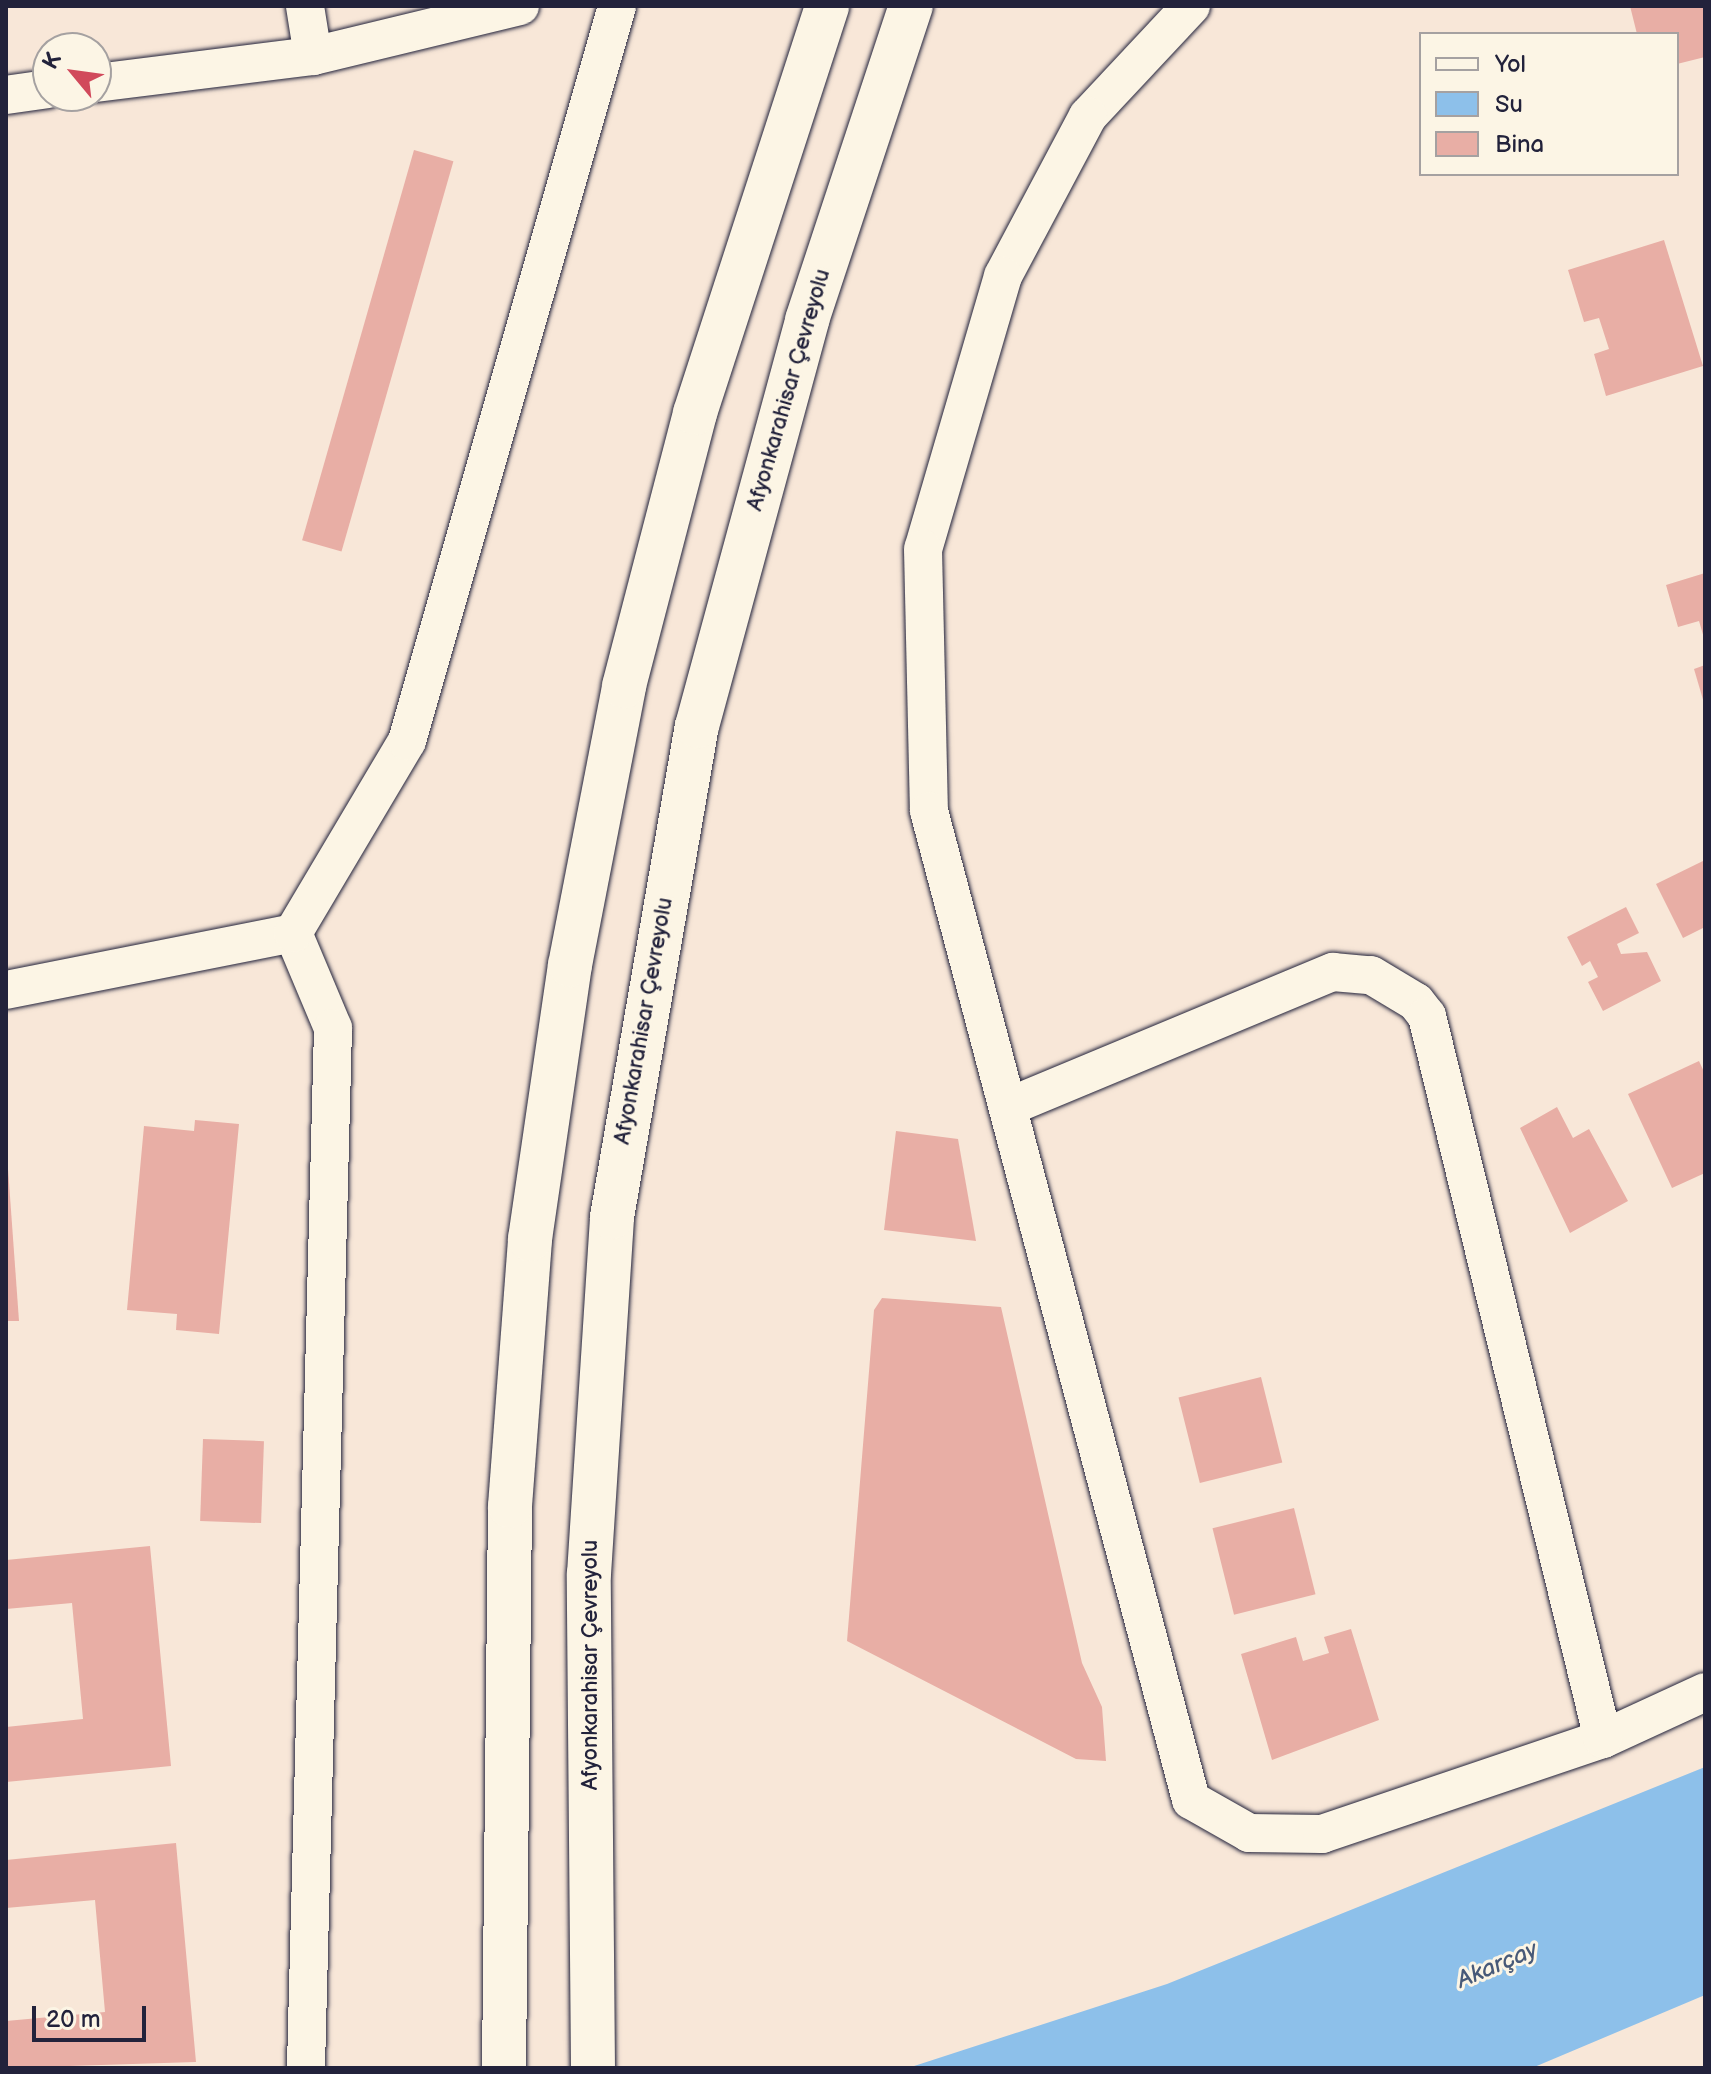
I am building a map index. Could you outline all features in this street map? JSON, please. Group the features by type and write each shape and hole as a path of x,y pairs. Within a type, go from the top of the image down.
{"highway":[{"path":"504,2060 510,1506 530,1239 570,965 624,686 695,413 827,6"},
{"name":"Afyonkarahisar Çevreyolu","path":"593,2053 589,1574 612,1217 697,726 807,320 911,6"}],"street":[{"path":"305,6 313,56"},
{"path":"112,81 313,56 520,6"},
{"path":"6,990 293,933 407,741 617,6"},
{"path":"1191,6 1088,116 1003,276 923,549 929,811 1191,1800 1249,1833 1297,1838 1603,1739 1705,1692"},
{"path":"6,95 32,91"},
{"path":"293,933 333,1028 306,2068"},
{"path":"1008,1107 1333,972 1380,978 1416,1002 1427,1016 1603,1739"}],"water":[{"name":"Akarçay","path":"1705,1767 1705,1995 1532,2068 908,2068 1167,1984"}],"building":[{"path":"1630,6 1705,6 1705,57 1679,64 1679,32 1636,32"},
{"path":"414,150 453,161 342,552 302,540"},
{"path":"1664,240 1703,366 1606,396 1594,354 1609,349 1599,318 1584,322 1568,270"},
{"path":"1705,573 1704,638 1699,621 1678,627 1666,585"},
{"path":"1705,665 1705,703 1704,703 1694,669"},
{"path":"1705,860 1705,927 1683,938 1656,884"},
{"path":"1626,907 1639,933 1617,944 1621,954 1647,952 1661,981 1603,1011 1588,982 1598,977 1590,961 1582,966 1567,937"},
{"path":"1699,1061 1705,1074 1705,1173 1672,1188 1628,1094"},
{"path":"1557,1107 1573,1138 1589,1129 1628,1201 1570,1233 1520,1128"},
{"path":"195,1120 239,1124 219,1334 176,1330 177,1314 127,1310 144,1126 194,1131"},
{"path":"896,1131 958,1139 976,1241 884,1230"},
{"path":"6,1141 19,1321 6,1321"},
{"path":"882,1298 1001,1307 1082,1663 1102,1707 1106,1761 1076,1759 847,1641 874,1310"},
{"path":"1261,1377 1282,1462 1200,1483 1179,1398"},
{"path":"203,1439 264,1441 261,1523 200,1521"},
{"path":"1294,1508 1316,1594 1234,1615 1212,1528"},
{"path":"150,1546 171,1766 6,1782 6,1727 83,1719 72,1603 6,1609 6,1560"},
{"path":"1351,1629 1379,1720 1272,1760 1241,1654 1296,1637 1303,1661 1329,1653 1324,1637"},
{"path":"176,1843 196,2062 6,2068 6,2021 105,2012 95,1900 6,1908 6,1860"}]}
